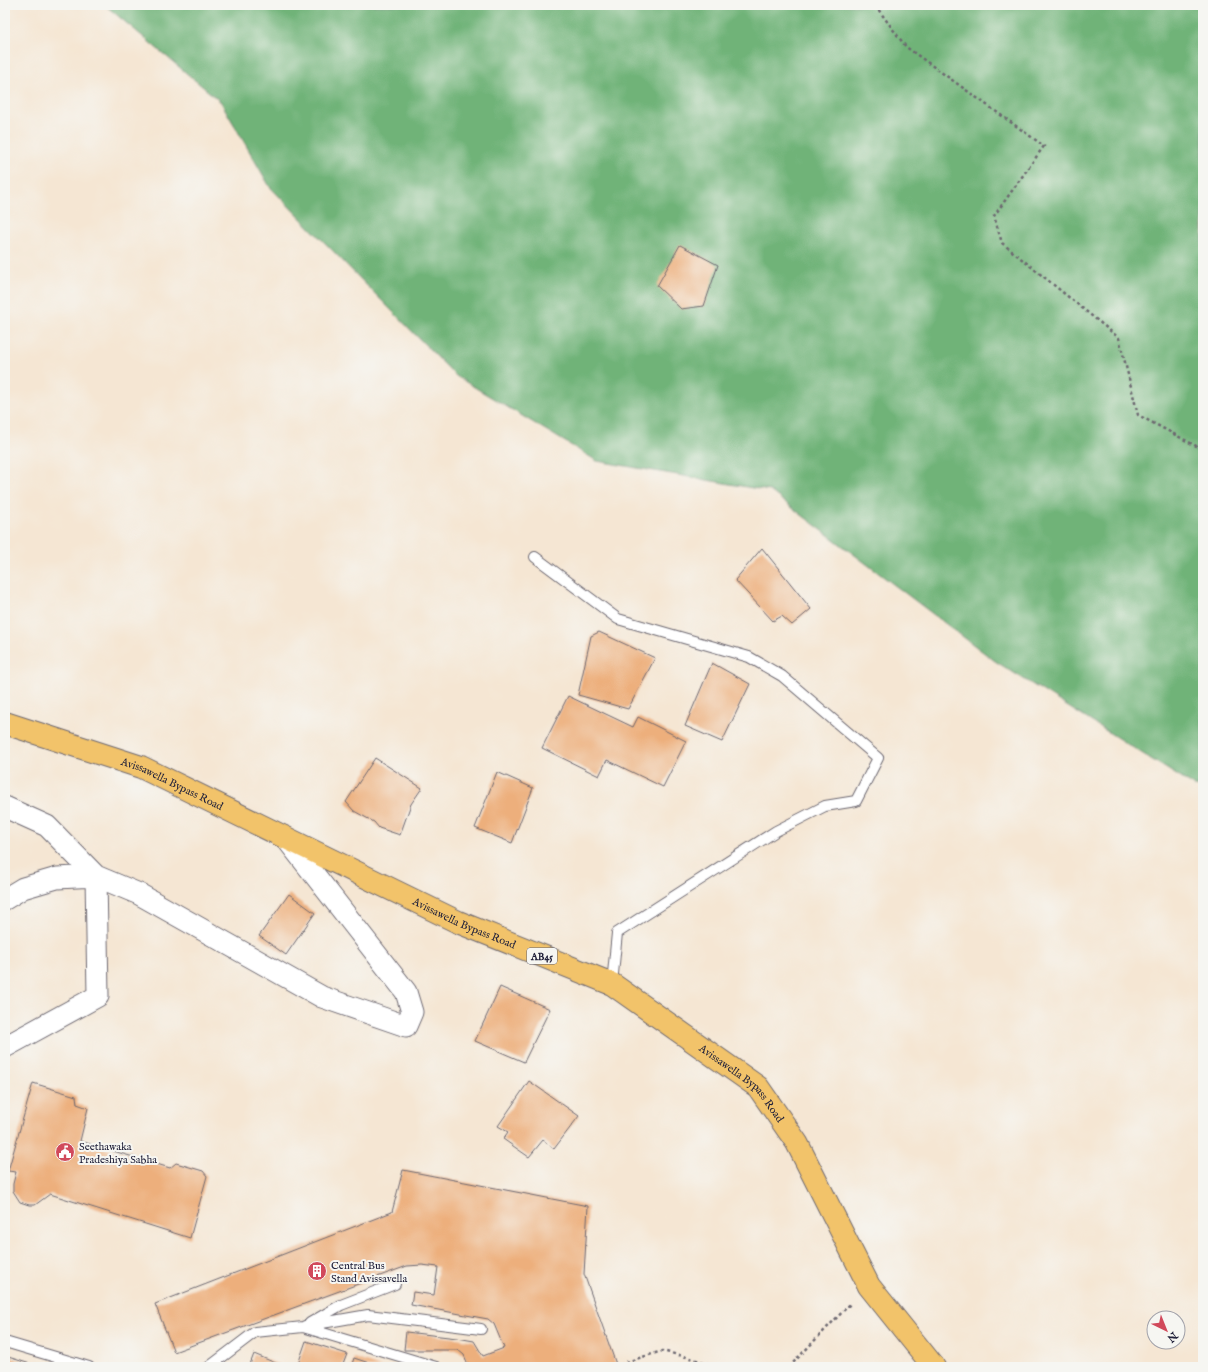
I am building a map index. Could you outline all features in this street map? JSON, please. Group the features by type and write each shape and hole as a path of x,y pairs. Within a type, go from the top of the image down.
{"main road":[{"name":"Avissawella Bypass Road","path":"5,722 141,767 458,922 612,984 758,1087 797,1143 869,1286 934,1367"}],"street":[{"path":"5,807 46,826 96,876 139,894 322,997 406,1026 412,1012 406,992 285,837"},
{"path":"5,899 23,888 57,878 96,876"},
{"path":"5,1047 98,996 96,876"}],"lane":[{"path":"535,557 618,619 750,657 782,676 878,758 856,801 825,806 776,831 616,933 612,984"},
{"path":"303,1327 341,1304 395,1284"},
{"path":"208,1367 255,1332 303,1327 368,1314 481,1329"},
{"path":"303,1327 436,1367"},
{"path":"5,1342 89,1367"}],"path":[{"path":"875,5 906,47 1044,146 994,216 1002,243 1119,338 1138,415 1200,448 1203,448"},
{"path":"789,1367 869,1286"},
{"path":"626,1362 662,1352 683,1356 720,1367"}],"green space":[{"path":"105,5 1203,5 1203,787 1194,786 995,661 770,491 597,461 456,376 270,187 221,102"}],"building":[{"path":"680,245 718,265 704,306 681,309 657,286"},
{"path":"762,548 811,609 792,625 782,616 773,621 735,580"},
{"path":"599,632 655,658 628,709 578,695 591,636"},
{"path":"712,663 750,684 722,742 685,726"},
{"path":"568,696 633,727 638,717 686,741 663,787 607,760 599,776 542,748"},
{"path":"375,758 422,788 411,804 400,835 379,828 374,822 354,811 346,802"},
{"path":"497,772 533,788 512,843 475,828"},
{"path":"289,894 315,913 286,955 259,936"},
{"path":"500,987 550,1009 524,1062 475,1041"},
{"path":"529,1081 579,1116 554,1149 543,1140 529,1157 503,1139 508,1132 498,1126"},
{"name":"Seethawaka Pradeshiya Sabha","path":"33,1083 76,1096 77,1104 88,1108 80,1141 170,1168 176,1163 203,1171 207,1176 190,1238 50,1194 35,1205 20,1202 13,1191 16,1172 8,1171"},
{"name":"Central Bus Stand Avissavella","path":"403,1170 588,1206 584,1274 617,1367 469,1367 464,1355 458,1350 404,1350 406,1332 474,1341 483,1356 504,1348 494,1324 488,1319 411,1305 413,1292 434,1295 438,1267 422,1265 407,1266 174,1352 155,1304 392,1212"},
{"path":"306,1341 347,1354 342,1367 297,1367"},
{"path":"254,1354 285,1367 249,1367"},
{"path":"5,1356 40,1367 5,1367"},
{"path":"354,1358 381,1367 351,1367"}],"place":[{"name":"Seethawaka Pradeshiya Sabha","path":"65,1152"},
{"name":"Central Bus Stand Avissavella","path":"317,1271"}]}
